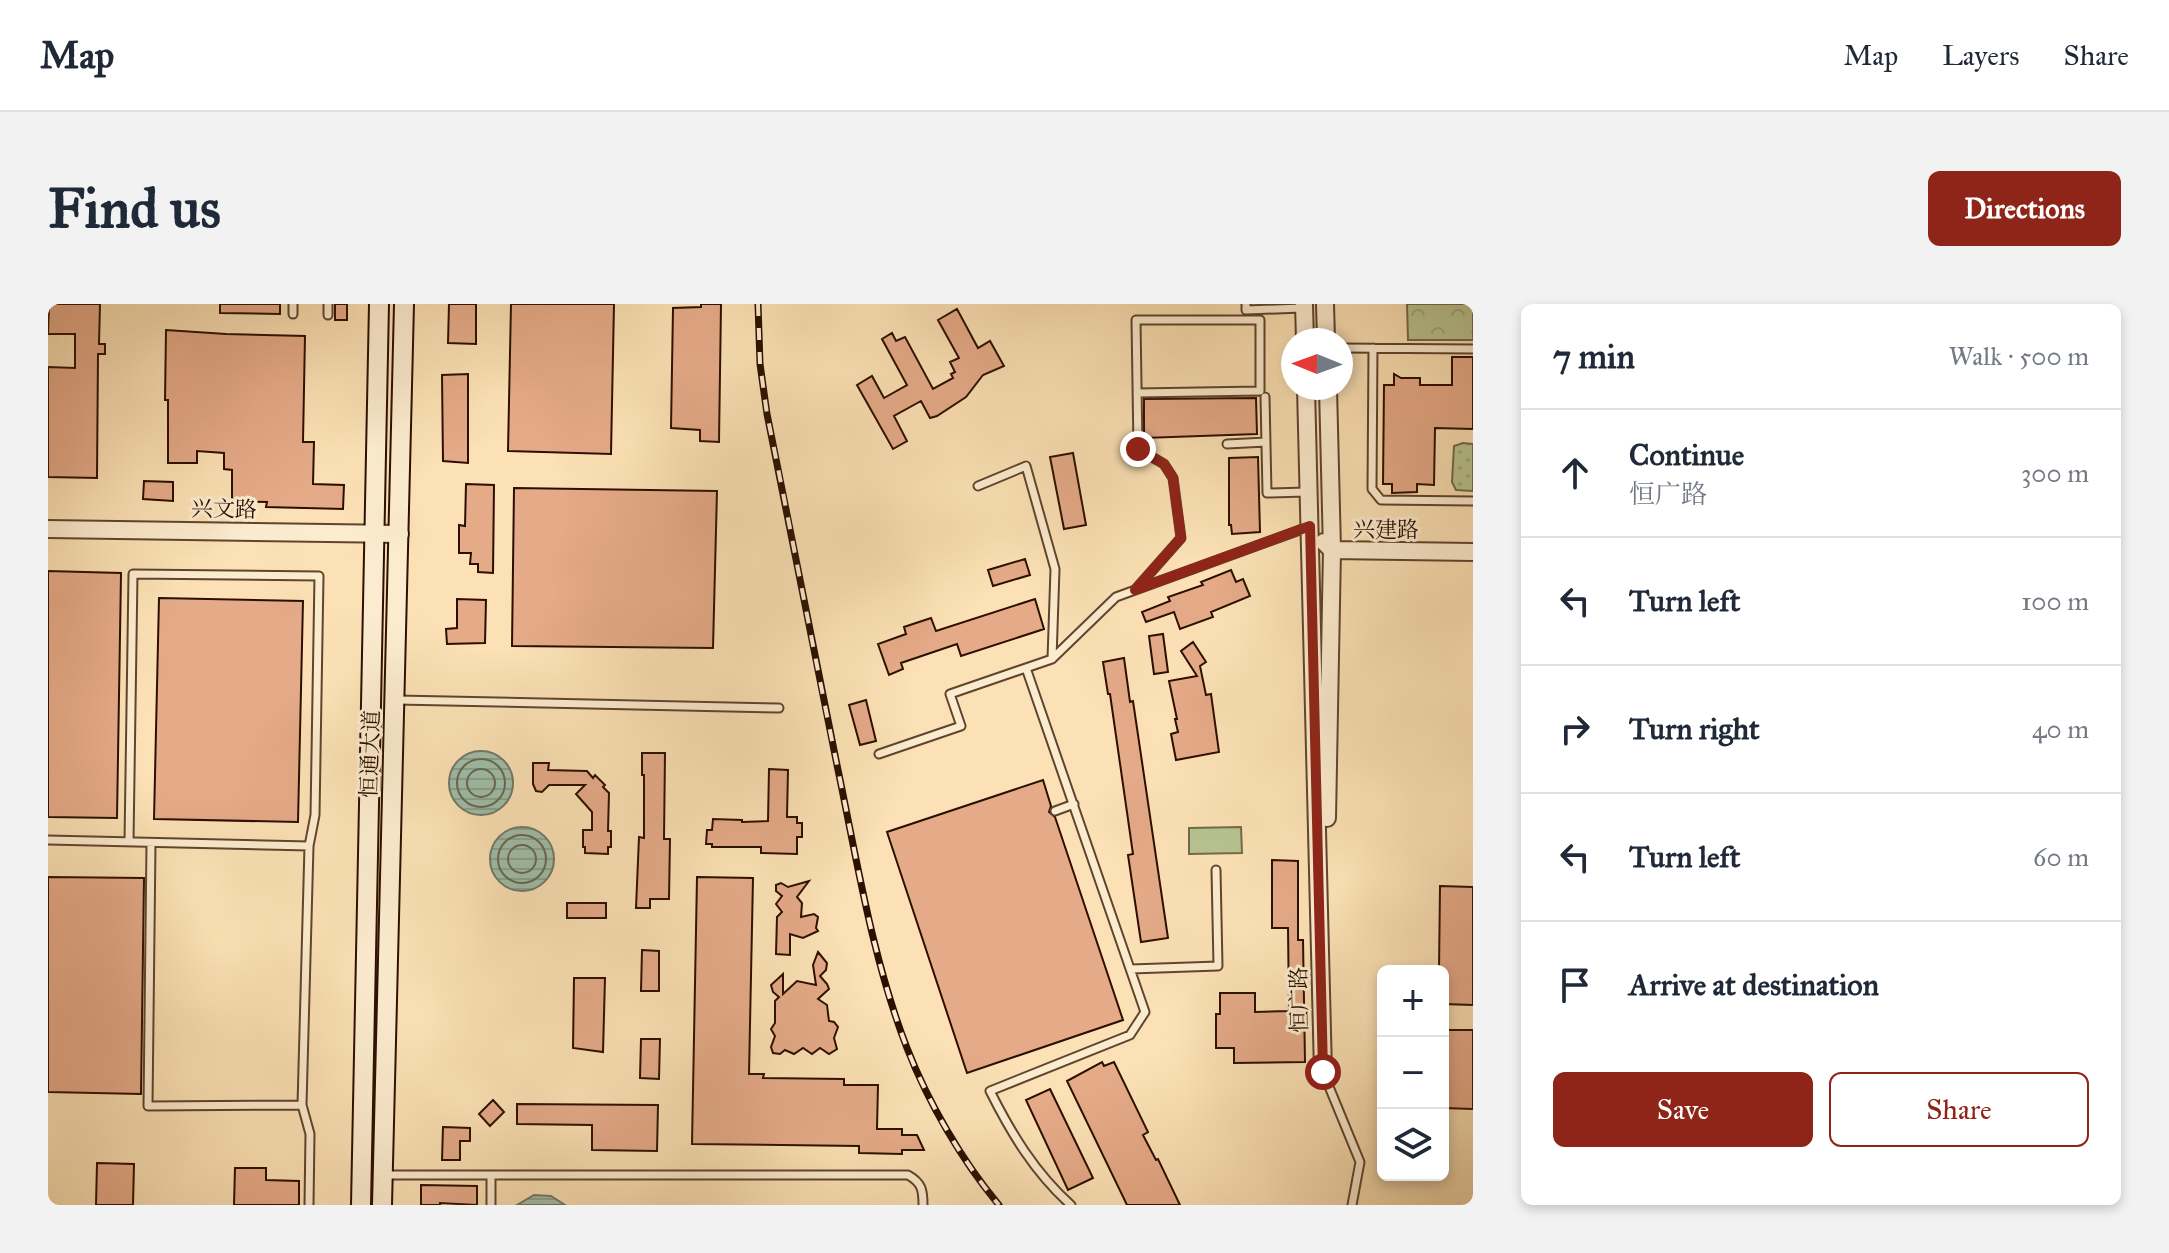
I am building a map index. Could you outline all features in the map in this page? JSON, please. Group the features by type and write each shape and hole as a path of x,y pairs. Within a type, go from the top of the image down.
{"main road":[{"name":"恒通大道","path":"361,1205 379,304"},
{"name":"恒通大道","path":"382,1205 404,304"}],"street":[{"path":"1325,304 1326,328"},
{"path":"1304,306 1305,328"},
{"name":"恒广路","path":"1306,400 1323,1072"},
{"name":"恒广路","path":"1323,1072 1332,550 1328,400"},
{"name":"兴建路","path":"1310,526 1332,550 1473,552"},
{"name":"兴文路","path":"48,529 400,534"}],"lane":[{"path":"293,304 293,314"},
{"path":"328,304 328,315"},
{"path":"1246,304 1246,310 1304,306"},
{"path":"1135,590 1181,538 1173,478 1164,464 1138,449 1137,393 1136,320 1260,320 1260,391 1137,393"},
{"path":"1353,348 1473,349"},
{"path":"1373,348 1372,489 1381,500 1473,501"},
{"path":"1265,397 1267,493 1309,492"},
{"path":"1227,444 1266,442"},
{"path":"978,486 1026,466 1055,569 1052,659"},
{"path":"879,754 961,726 950,694 1052,659 1116,597 1310,526"},
{"path":"129,842 133,574 319,576 315,815 309,846 302,1105 310,1134 309,1205"},
{"path":"1026,668 1145,1012 1130,1035 990,1091 1012,1134 1050,1187 1071,1205"},
{"path":"395,700 779,708"},
{"path":"1055,811 1074,804"},
{"path":"48,840 309,846"},
{"path":"151,843 148,1106 302,1105"},
{"path":"1131,969 1218,966 1216,870"},
{"path":"1323,1072 1360,1162 1352,1205"},
{"path":"382,1175 908,1175 919,1181 923,1190 923,1205"},
{"path":"491,1175 491,1205"}],"green space":[{"path":"1407,304 1473,304 1473,340 1408,340"},
{"path":"1473,444 1473,491 1456,490 1452,482 1454,446"},
{"path":"1241,827 1242,853 1189,854 1189,828"}],"water":[{"path":"481,751 499,757 507,765 513,783 507,801 499,809 481,815 463,809 455,801 449,783 455,765 463,757"},
{"path":"522,827 540,833 548,841 554,859 548,877 540,885 522,891 504,885 496,877 490,859 496,841 504,833"},
{"path":"534,1195 551,1196 565,1205 517,1205"}],"building":[{"path":"49,304 100,304 99,344 105,344 105,354 98,354 97,478 48,477 48,367 75,368 75,334 48,334"},
{"path":"220,304 280,304 280,314 220,313"},
{"path":"335,304 347,304 347,320 335,320"},
{"path":"449,304 476,304 476,344 448,343"},
{"path":"511,304 614,304 611,454 508,451"},
{"path":"701,304 721,304 719,442 700,441 700,430 671,428 673,308 701,307"},
{"path":"957,309 978,348 990,341 1004,366 983,375 966,397 937,416 930,418 921,401 894,416 907,441 893,449 857,385 872,376 884,398 907,385 882,339 892,333 896,341 905,337 933,389 953,378 951,374 955,372 950,362 959,358 938,320"},
{"path":"166,330 305,336 303,442 314,442 313,484 344,485 343,509 266,507 267,502 232,501 232,470 224,469 224,453 197,451 197,463 168,463"},
{"path":"1452,357 1473,357 1473,429 1435,428 1434,485 1417,484 1417,492 1392,493 1392,484 1383,484 1384,385 1394,385 1394,374 1401,378 1420,378 1420,385 1452,385"},
{"path":"468,374 468,463 443,461 442,375"},
{"path":"1256,398 1257,434 1144,438 1144,399"},
{"path":"1073,453 1086,525 1064,529 1050,457"},
{"path":"1258,457 1260,532 1232,534 1229,525 1229,458"},
{"path":"144,481 173,482 173,501 143,499"},
{"path":"466,484 494,485 493,573 478,572 478,564 470,564 471,553 459,553 459,525 465,526"},
{"path":"514,488 717,491 713,648 512,646"},
{"path":"1025,559 1030,575 993,586 988,570"},
{"path":"1231,570 1236,582 1243,579 1250,596 1211,612 1213,617 1180,629 1174,612 1146,622 1142,612 1170,601 1168,597 1203,585 1201,582"},
{"path":"48,571 121,573 117,818 48,817"},
{"path":"159,598 303,601 298,822 154,819"},
{"path":"457,599 486,600 485,643 447,644 446,629 457,628"},
{"path":"1035,599 1044,629 961,656 957,644 901,663 903,669 889,675 878,644 906,634 904,627 931,618 936,631"},
{"path":"1163,634 1168,672 1154,674 1149,636"},
{"path":"1193,642 1206,662 1200,666 1206,695 1211,694 1219,752 1176,760 1171,734 1178,732 1177,719 1169,681 1197,676 1181,651"},
{"path":"1124,658 1168,938 1141,942 1128,855 1133,854 1103,662"},
{"path":"866,700 876,741 860,745 849,705"},
{"path":"642,753 665,753 664,839 670,839 669,899 650,899 650,908 636,908 639,837 644,838"},
{"path":"533,763 549,763 548,770 587,771 605,785 603,787 609,793 608,831 611,831 608,854 585,853 583,847 583,830 592,830 592,812 576,794 585,785 549,785 542,792 536,791"},
{"path":"769,769 788,770 787,817 797,817 797,823 802,823 802,837 797,837 797,854 761,853 761,847 712,847 712,844 706,844 707,830 712,830 713,819 768,821"},
{"path":"1043,780 1051,806 1049,812 1055,817 1123,1020 967,1073 887,832"},
{"path":"1272,860 1298,861 1298,940 1303,940 1305,1062 1234,1063 1234,1048 1216,1048 1216,1014 1220,1014 1220,993 1255,993 1255,1012 1289,1011 1288,928 1272,928"},
{"path":"48,877 144,878 141,1094 48,1092"},
{"path":"697,877 753,878 749,1074 764,1074 763,1078 844,1079 844,1085 878,1085 877,1129 902,1129 902,1135 917,1135 924,1150 902,1150 902,1154 859,1153 859,1146 692,1144"},
{"path":"809,881 797,897 802,903 801,917 814,914 818,917 818,931 803,938 790,934 790,955 776,954 777,917 782,912 776,904 782,896 776,891 776,885 781,883 788,887"},
{"path":"1440,886 1473,887 1473,1005 1449,1004 1449,965 1439,965"},
{"path":"567,903 606,903 606,918 567,918"},
{"path":"642,950 659,951 659,991 641,991"},
{"path":"818,952 827,963 826,970 820,976 829,989 818,999 827,1005 829,1021 838,1027 834,1038 837,1049 829,1054 820,1048 812,1054 803,1048 794,1054 785,1050 780,1054 773,1053 771,1047 775,1036 771,1029 775,1023 775,1001 779,997 771,985 783,974 783,994 797,981 816,985 813,965"},
{"path":"574,978 605,978 603,1052 573,1048"},
{"path":"1449,1030 1473,1030 1473,1109 1449,1108"},
{"path":"641,1039 660,1039 659,1079 640,1078"},
{"path":"1102,1062 1104,1066 1114,1062 1148,1132 1143,1135 1180,1205 1127,1205 1067,1081"},
{"path":"1050,1089 1093,1178 1068,1190 1026,1100"},
{"path":"493,1100 504,1112 490,1126 479,1114"},
{"path":"517,1104 658,1105 657,1151 592,1150 592,1125 517,1124"},
{"path":"443,1127 470,1128 470,1141 460,1141 460,1160 442,1160"},
{"path":"97,1163 134,1164 133,1205 96,1205"},
{"path":"235,1168 266,1168 266,1180 299,1181 299,1205 234,1205"},
{"path":"421,1185 477,1186 477,1205 421,1205"}],"railway":[{"path":"758,304 760,364 767,414 859,873 884,979 907,1048 925,1089 959,1150 999,1205"}],"route":[{"path":"1138,449 1164,464 1173,478 1181,538 1135,590 1310,526 1323,1072"}]}
